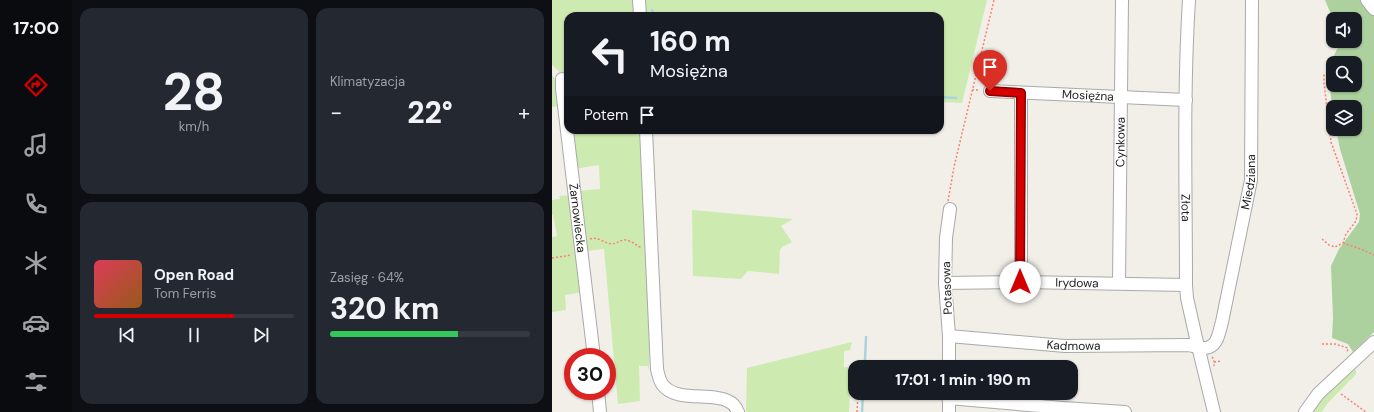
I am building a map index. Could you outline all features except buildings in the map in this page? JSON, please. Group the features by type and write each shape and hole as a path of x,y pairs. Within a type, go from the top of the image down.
{"street":[{"path":"639,0 640,12"},
{"name":"Cynkowa","path":"1119,283 1122,0"},
{"name":"Złota","path":"1190,0 1187,39 1186,100 1186,285 1187,298 1214,412"},
{"name":"Miedziana","path":"1199,347 1206,348 1212,346 1216,342 1218,336 1251,180 1252,0"},
{"path":"1367,0 1374,9"},
{"name":"Żarnowiecka","path":"562,79 564,106"},
{"name":"Mosiężna","path":"990,91 1186,100"},
{"path":"1020,282 1021,93"},
{"name":"Żarnowiecka","path":"567,134 593,348"},
{"path":"646,134 657,369 659,378 663,385 673,392 690,396 727,400 735,406 738,412"},
{"name":"Potasowa","path":"949,360 949,336 945,283 946,238 950,209"},
{"name":"Irydowa","path":"945,283 1020,282 1186,285"},
{"name":"Kadmowa","path":"949,336 1065,346 1188,345 1199,347"},
{"path":"1305,412 1318,394 1374,342"},
{"path":"599,400 600,412"},
{"path":"948,400 949,412"},
{"path":"992,400 1063,408 1125,412"}],"path":[{"path":"950,209 948,199 954,167 994,0"},
{"path":"1324,73 1331,142 1357,214 1356,221 1346,234 1342,243"},
{"path":"552,258 581,249 593,238 612,244 622,240 627,240 638,246 651,250"},
{"path":"1322,240 1329,245 1335,246 1342,243 1374,255"},
{"path":"1322,344 1335,344 1346,347 1348,352 1344,358"},
{"path":"1214,362 1222,361"},
{"path":"1341,394 1366,412"},
{"path":"857,412 858,400"}],"green space":[{"path":"552,0 635,0 636,12 564,12 564,74 552,65"},
{"path":"644,0 987,0 962,103 944,102 944,12 644,12"},
{"path":"1325,0 1374,0 1374,332 1353,352 1348,344 1332,338 1333,318 1331,266 1339,249 1359,222 1360,214 1337,136 1362,136 1362,100 1332,100 1330,92 1362,92 1362,56 1334,56 1338,48 1362,48 1362,12 1330,12"},
{"path":"552,75 559,84 561,106 552,107"},
{"path":"570,134 643,134 649,299 649,370 648,366 639,366 640,401 618,404 616,382 616,348 613,348 604,249 586,251 577,191 600,189 599,165 574,169"},
{"path":"573,195 584,292 565,295 566,310 552,312 552,237 557,236 552,215 552,200 560,199 559,196"},
{"path":"692,210 793,219 781,226 792,242 782,247 780,250 779,274 748,271 741,279 693,276"},
{"path":"852,342 850,350 844,351 844,367 848,367 849,412 746,412 747,368"},
{"path":"1354,369 1356,370 1356,374 1327,404 1322,412 1313,412 1319,403"}],"waterway":[{"path":"944,97 956,98"},
{"path":"865,360 866,337"},
{"path":"862,412 863,400"}],"route":[{"path":"990,91 1021,93 1020,282"}]}
